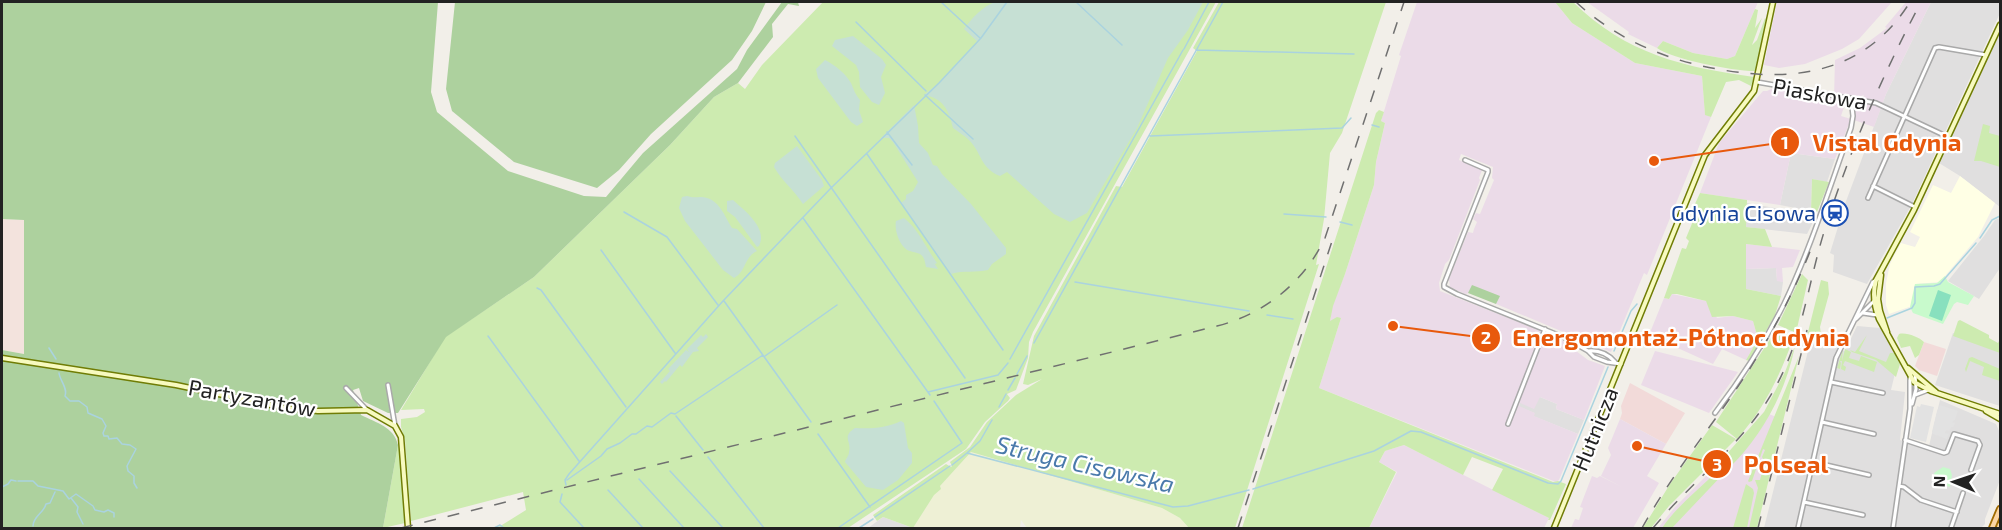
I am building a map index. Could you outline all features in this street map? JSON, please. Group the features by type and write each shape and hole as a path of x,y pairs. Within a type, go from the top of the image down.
{"main road":[{"path":"1992,528 2001,509"}],"street":[{"name":"Hutnicza","path":"1554,528 1705,155 1751,97 1757,82 1773,2"},
{"path":"1798,528 1840,347 1855,320 1860,305 1882,271 1915,207 2001,25"},
{"path":"1868,198 1903,116 1937,48 1986,55"},
{"name":"Piaskowa","path":"1757,82 1876,103 1948,137"},
{"path":"1715,413 1749,363 1784,303 1851,128 1853,116 1851,98"},
{"path":"1465,160 1488,172 1447,275 1444,288 1545,329 1588,351 1594,357 1621,364"},
{"path":"1873,186 1915,207"},
{"path":"1882,271 1876,300 1877,315 1916,383 1910,409"},
{"path":"1876,280 1873,291 1887,332"},
{"path":"1855,320 1876,300"},
{"path":"1863,313 1877,315"},
{"path":"1508,424 1545,329"},
{"path":"1588,351 1596,350 1610,356 1615,362"},
{"name":"Partyzantów","path":"2,358 176,385 285,408 318,411 367,410"},
{"path":"1912,375 1937,392"},
{"path":"1893,528 1910,409 1912,375"},
{"path":"1831,382 1883,393"},
{"path":"1911,386 1924,382"},
{"path":"1916,383 1928,390 2001,414"},
{"path":"388,385 395,426 403,446 408,528"},
{"path":"346,388 367,410 395,426"},
{"path":"1915,395 1928,390"},
{"path":"1985,410 2001,419"},
{"path":"1822,422 1874,434"},
{"path":"1905,440 1944,453 1947,452 1954,434 1978,441 1980,445 1971,470"},
{"path":"1813,462 1869,475"},
{"path":"1899,486 1904,487 1921,500 1957,512"},
{"path":"1951,528 1963,494"},
{"path":"1804,502 1863,515"}],"shaded area":[{"path":"995,2 1203,2 1188,30 1168,58 1137,128 1087,213 1070,222 1054,214 1007,172 1000,176 993,173 969,140 953,128 944,106 936,99 924,95 939,83 978,42 964,29 978,13"},
{"path":"1417,2 1555,2 1572,23 1635,63 1702,76 1705,114 1711,117 1647,275 1644,273 1611,352 1470,293 1465,294 1450,287 1449,279 1468,232 1473,233 1477,222 1473,219 1476,213 1480,214 1494,180 1492,178 1493,167 1461,154 1459,160 1482,170 1449,260 1445,264 1439,283 1440,291 1559,338 1588,360 1605,366 1584,420 1556,409 1557,404 1540,397 1534,409 1520,403 1519,406 1535,413 1534,416 1578,434 1559,480 1556,482 1319,388 1341,318 1330,322 1332,306 1374,185 1376,162 1385,123 1381,121 1401,56 1399,55"},
{"path":"1587,2 1758,2 1735,56 1727,59 1693,53 1663,41 1657,48 1628,34 1629,32"},
{"path":"1777,2 1892,2 1859,39 1842,49 1805,64 1779,68 1764,65"},
{"path":"1906,2 1931,2 1886,94 1874,127 1851,119 1835,159 1791,153 1780,205 1700,193 1719,143 1763,91 1773,88 1834,98 1835,60 1860,48 1887,28 1885,27","holes":["1864,95 1851,119 1841,116 1846,101"]},
{"path":"1931,2 2000,2 2000,13 1912,204 1867,284 1833,272 1834,255 1830,253 1845,204 1886,94"},
{"path":"2000,33 2000,207 1939,163"},
{"path":"853,36 882,59 886,65 881,77 885,93 879,105 872,102 860,87 856,65 832,46 835,40"},
{"path":"825,60 846,76 860,100 859,110 863,122 857,126 851,122 818,78 816,69"},
{"path":"914,105 919,143 928,153 933,165 937,166 971,204 1006,248 1006,254 992,264 988,270 951,274 901,203 918,182 893,142 889,138 881,138"},
{"path":"797,146 824,186 803,204 774,167 775,163"},
{"path":"1791,153 1835,159 1827,182 1812,179 1811,211 1780,205"},
{"path":"1960,176 1995,203 1978,237 1940,282 1915,284 1912,306 1889,314 1886,305 1886,283 1890,264 1895,254 1901,243 1915,247 1920,237 1910,232 1933,185 1951,193"},
{"path":"682,197 708,198 717,204 732,228 737,229 757,251 734,278 723,270 685,221 679,208"},
{"path":"733,200 758,226 761,239 759,246 757,247 735,217 727,211 727,201"},
{"path":"1747,203 1808,214 1808,219 1812,220 1812,224 1807,234 1746,227"},
{"path":"904,218 918,234 937,263 935,264 938,269 926,267 922,255 906,249 901,243 897,234 896,221"},
{"path":"2000,218 2000,268 1979,299 1948,281 1995,220"},
{"path":"2,219 24,220 24,354 2,350"},
{"path":"1746,244 1800,250 1793,267 1782,268 1783,282 1777,281 1776,268 1746,269"},
{"path":"1776,268 1777,280 1783,282 1781,296 1746,289 1746,269"},
{"path":"1672,294 1706,301 1717,318 1733,316 1753,321 1758,339 1746,360 1722,349 1713,364 1649,335 1664,298 1669,299"},
{"path":"1857,326 1880,328 1898,361 1891,390 1905,392 1900,440 1928,450 1940,400 1996,424 2000,433 2000,480 1985,524 1981,528 1764,528 1810,343 1823,342 1845,351"},
{"path":"1953,333 2000,350 2000,406 1935,385"},
{"path":"706,334 708,337 697,348 699,351 693,352 682,367 680,365 662,384 660,382 670,371 668,369 686,350 689,352 687,349 701,335 703,337"},
{"path":"1924,342 1946,349 1937,376 1919,370 1915,366"},
{"path":"1655,351 1738,372 1709,413 1641,385"},
{"path":"1630,383 1685,413 1666,444 1620,419 1621,406"},
{"path":"1540,397 1557,404 1556,409 1584,420 1578,434 1533,416 1534,413 1519,407 1520,403"},
{"path":"1921,404 1934,407 1926,442 1910,438 1917,406 1920,407"},
{"path":"1940,405 1958,411 1952,422 1955,423 1953,427 1949,431 1946,430 1945,433 1949,434 1947,439 1932,432"},
{"path":"1764,412 1781,419 1754,528 1658,528 1675,507 1738,444"},
{"path":"1620,419 1666,444 1647,476 1659,483 1633,528 1571,528 1575,519 1579,520 1583,508 1580,507 1592,476 1597,478 1600,476 1622,487 1601,476 1611,455 1608,448"},
{"path":"901,421 904,423 908,448 912,453 912,463 898,480 883,490 866,487 845,462 850,448 849,434 855,428 878,428"},
{"path":"1404,445 1549,518 1544,528 1369,528 1397,472 1379,462 1385,451"},
{"path":"971,452 1162,508 1180,518 1189,528 1027,528 1021,520 1020,528 913,528 937,489"},
{"path":"883,517 913,528 868,528"}],"green space":[{"path":"2,2 438,2 431,92 437,112 508,171 584,196 606,197 643,153 737,69 747,50 782,2 798,2 799,6 788,4 772,24 773,37 738,83 714,97 670,145 534,277 446,337 398,413 388,413 363,401 359,388 353,390 361,415 389,430 398,445 383,528 2,528 2,350 24,354 24,220 2,219"},
{"path":"455,2 766,2 752,31 732,60 651,134 619,170 597,188 514,162 452,111 446,89"},
{"path":"823,2 1216,2 1033,332 1029,342 1028,358 1016,390 1007,394 1010,398 1008,401 985,422 966,449 848,528 497,528 526,510 523,492 411,521 405,440 401,419 417,417 425,412 424,409 401,410 445,337 534,277 670,145 714,97 738,83 745,89 762,65"},
{"path":"1219,2 1386,2 1342,133 1330,153 1324,219 1316,265 1319,264 1235,528 1189,528 1180,518 1162,508 971,452 940,486 941,489 934,495 913,528 883,517 877,521 873,515 946,464 951,467 950,462 970,447 987,422 1016,395 1042,379 1028,385 1023,384 1034,336 1116,186 1122,187 1197,51 1193,48"},
{"path":"1555,2 1573,2 1593,20 1614,34 1657,55 1680,63 1754,77 1751,86 1739,80 1726,82 1711,117 1705,115 1702,76 1635,63 1572,23"},
{"path":"1755,9 1758,10 1755,28 1762,18 1752,45 1757,40 1766,19 1756,71 1705,64 1657,48 1663,41 1693,53 1727,59 1735,56"},
{"path":"1379,110 1384,112 1381,121 1385,123 1376,162 1374,185 1333,306 1330,321 1337,317 1341,318 1319,388 1553,482 1566,484 1550,520 1492,490 1503,469 1472,457 1463,475 1404,445 1385,451 1379,462 1396,472 1369,528 1242,528 1376,113"},
{"path":"1983,124 1990,126 1989,133 2000,136 2000,167 1974,161"},
{"path":"1812,179 1829,182 1817,212 1811,211"},
{"path":"1700,193 1747,200 1746,227 1765,229 1772,247 1746,244 1746,289 1781,296 1775,315 1749,361 1746,360 1758,339 1753,321 1733,316 1712,317 1706,301 1677,294 1672,294 1669,299 1664,298 1682,248 1686,249 1689,241 1686,238 1698,209 1694,206"},
{"path":"1802,274 1808,280 1796,333 1778,325"},
{"path":"1945,276 1948,282 1974,296 1968,305 1957,302 1954,304 1943,324 1913,313 1910,307 1915,284 1937,283"},
{"path":"1821,280 1828,282 1829,294 1820,327 1822,342 1805,344"},
{"path":"1472,285 1500,296 1496,304 1468,293"},
{"path":"1938,290 1951,295 1942,321 1929,316"},
{"path":"1960,320 1989,335 1989,338 1998,343 2000,339 2000,353 1953,336"},
{"path":"1776,330 1794,336 1771,390 1747,428 1737,439 1716,422"},
{"path":"1899,334 1912,335 1924,342 1919,355 1915,358 1910,346 1901,348 1897,338"},
{"path":"1867,335 1859,351 1886,362 1890,353 1894,353 1900,364 1896,377 1876,360 1852,352 1850,350 1855,352"},
{"path":"1795,346 1786,379 1762,427 1729,468 1732,460 1726,457 1708,475 1764,412 1785,372"},
{"path":"1843,349 1842,361 1840,361 1840,369 1837,368"},
{"path":"1845,349 1851,352 1849,358 1859,361 1861,356 1877,362 1874,372 1845,361 1843,365 1846,367 1845,371 1841,369"},
{"path":"1799,356 1757,528 1749,528 1758,488 1755,480 1760,480 1763,468 1758,467 1765,462 1762,457 1765,450 1763,449 1752,481 1748,481"},
{"path":"1972,357 2000,369 2000,381 1982,375 1984,367 1970,361 1966,372 1969,358"},
{"path":"1712,425 1736,439 1669,506 1651,528 1643,528 1670,484"},
{"path":"398,445 405,523 383,528"},
{"path":"1943,467 1950,469 1952,475 1950,487 1935,482 1934,473"},
{"path":"1724,468 1727,470 1672,528 1662,528 1689,497"},
{"path":"1746,484 1753,489 1754,493 1747,528 1733,528"}],"waterway":[{"path":"941,2 980,38"},
{"path":"566,485 565,480 569,474 723,301 831,188 939,83 981,38 1007,2"},
{"path":"1076,2 1122,45"},
{"path":"1184,49 1209,2"},
{"path":"1034,343 1223,2"},
{"path":"856,22 926,91"},
{"path":"1010,359 1183,50"},
{"path":"1196,50 1354,54"},
{"path":"925,95 973,139"},
{"path":"1150,136 1342,128 1351,118"},
{"path":"1372,125 1379,127"},
{"path":"887,132 912,165"},
{"path":"795,136 965,378"},
{"path":"867,154 1003,350"},
{"path":"624,212 667,237 718,305"},
{"path":"1284,214 1326,217"},
{"name":"Struga Cisowska","path":"1980,238 1992,220 2000,216"},
{"path":"803,218 930,395"},
{"path":"1340,222 1352,225"},
{"name":"Struga Cisowska","path":"1887,318 1912,308 1915,303 1915,287 1940,284 1976,243"},
{"path":"601,250 675,353"},
{"path":"1075,282 1249,311"},
{"path":"537,288 541,290 626,407"},
{"path":"724,301 811,422"},
{"name":"Struga Cisowska","path":"1614,351 1631,311 1637,304"},
{"path":"765,356 837,305"},
{"path":"1267,315 1293,319"},
{"path":"488,336 579,461"},
{"path":"49,348 56,359"},
{"path":"567,480 601,456 607,449 647,426 652,427 671,413 675,414 763,355"},
{"path":"1017,374 1027,356"},
{"path":"928,392 998,375 1008,363"},
{"name":"Struga Cisowska","path":"1253,489 1374,451 1411,431 1421,432 1548,483 1558,484 1608,367"},
{"path":"59,373 65,396 70,401 79,401 87,407 88,413 102,419 106,426 104,436 108,436 109,439 117,438 122,444 136,449 127,466 128,471 134,476 137,488"},
{"path":"1008,390 1015,378"},
{"path":"999,407 1006,394"},
{"path":"838,528 962,443 934,401"},
{"path":"676,416 703,450"},
{"path":"967,453 980,441 992,420"},
{"path":"818,434 870,507"},
{"name":"Struga Cisowska","path":"952,465 967,453 1173,507 1188,506 1249,490"},
{"path":"708,457 764,528"},
{"name":"Struga Cisowska","path":"875,517 950,466"},
{"path":"670,471 723,528"},
{"path":"639,479 684,528"},
{"path":"2,487 11,480 16,481"},
{"path":"18,481 33,481 38,486 63,491 69,499 76,494 95,510 104,512 108,510 114,513 114,517"},
{"path":"608,490 643,528"},
{"path":"33,526 55,492"},
{"path":"562,494 560,502 584,528"},
{"path":"71,498 78,507 77,512 83,524"},
{"name":"Struga Cisowska","path":"859,528 873,519"},
{"path":"494,528 500,525 504,528"}],"railway":[{"path":"401,528 1217,326 1251,313 1281,294 1294,282 1306,269 1325,238 1404,2"},
{"path":"1576,2 1626,38 1663,55 1723,70 1778,75 1829,67 1852,57 1873,44 1893,25 1910,2"},
{"path":"1653,528 1748,427 1775,388 1792,351 1818,252 1844,173 1880,86 1921,2"},
{"path":"1238,528 1334,235"},
{"path":"1642,528 1667,487 1758,355 1792,293 1813,244"},
{"path":"1758,528 1807,330"}],"place":[{"name":"Vistal Gdynia","path":"1654,161"},
{"name":"Gdynia Cisowa","path":"1835,213"},
{"name":"Energomontaż-Północ Gdynia","path":"1393,326"},
{"name":"Polseal","path":"1637,446"}]}
